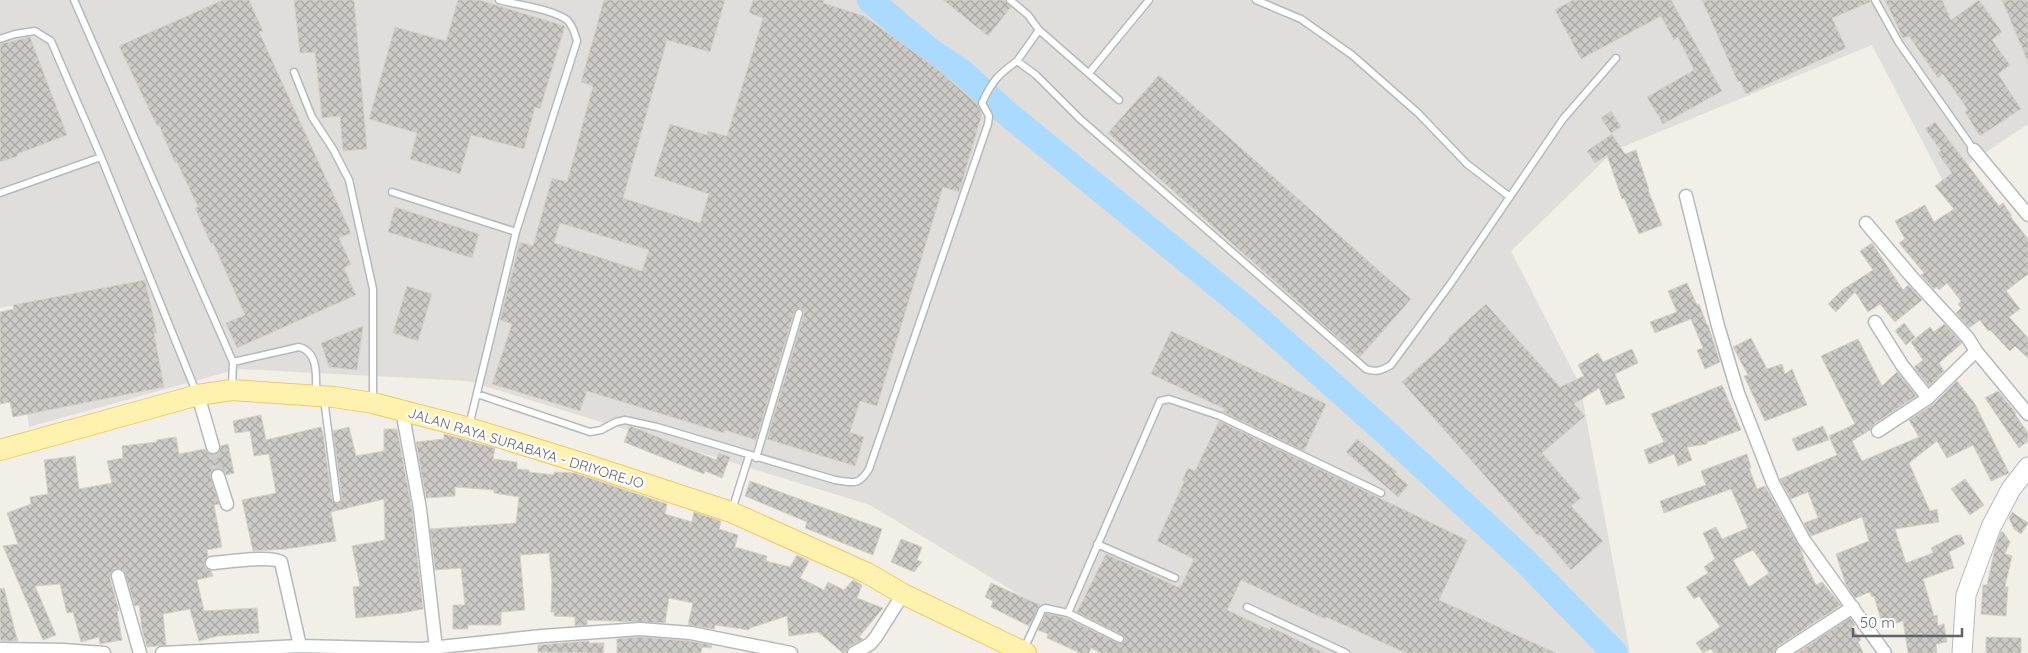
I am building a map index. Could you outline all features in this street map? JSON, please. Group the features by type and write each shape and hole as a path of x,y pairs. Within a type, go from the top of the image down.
{"main road":[{"name":"JALAN RAYA SURABAYA - DRIYOREJO","path":"0,450 198,395 232,390 320,396 373,404 469,428 731,512 866,573 903,594 1025,652"},
{"path":"1962,653 1966,595 1991,527 2011,489 2026,474"}],"street":[{"path":"1974,150 2028,215"},
{"path":"1686,196 1718,326 1738,393 1773,483 1804,540 1885,653"},
{"path":"1866,223 1910,275 1968,338 1976,351 2028,414"},
{"path":"1876,322 1902,365 1928,398"},
{"path":"1878,431 1928,398 1976,351"},
{"path":"198,395 212,447"},
{"path":"402,410 420,510 436,648"},
{"path":"218,476 227,504"},
{"path":"212,563 268,559 281,562 300,646"},
{"path":"118,576 140,653"},
{"path":"854,653 868,649 903,594"},
{"path":"1782,653 1853,607"},
{"path":"162,653 300,646 421,649 542,636 640,629 691,633 736,648 791,653"},
{"path":"0,649 104,653"}],"lane":[{"path":"74,0 233,362 232,390"},
{"path":"469,428 516,232 577,41 575,31 566,19 500,0"},
{"path":"1010,0 1028,15 1039,30 1120,100"},
{"path":"1089,73 1149,0"},
{"path":"1256,0 1301,19 1352,55 1418,113 1467,164 1510,197"},
{"path":"1874,0 1899,43 1974,150"},
{"path":"477,394 590,432 601,430 616,422 625,420 656,427 752,457 835,480 857,483 863,479 869,469 988,124 989,116 982,103 990,85 998,75 1017,61 1039,30"},
{"path":"0,39 15,34 36,31 51,42 198,395"},
{"path":"1017,61 1036,75 1080,119 1351,356 1366,369 1374,372 1382,371 1391,365 1563,119 1616,58"},
{"path":"294,72 312,117 333,149 349,180 372,289 373,404"},
{"path":"0,193 100,157"},
{"path":"392,192 516,232"},
{"path":"731,512 752,457 799,313"},
{"path":"233,362 299,347 306,349 312,355 337,499"},
{"path":"1068,613 1160,401 1168,399 1220,416 1381,493"},
{"path":"1097,544 1175,578"},
{"path":"1247,607 1346,653"},
{"path":"1025,652 1043,609 1068,613 1120,639"}],"shaded area":[{"path":"0,0 2028,0 2028,124 1943,181 1872,45 1615,150 1511,251 1580,385 1630,653 1117,653 870,505 468,381 238,369 29,427 15,305 0,308"}],"building":[{"path":"223,0 249,0 263,31 259,32 351,233 339,238 351,264 344,268 356,295 237,348 226,323 245,315 195,208 198,207 177,162 175,163 159,125 157,126 119,46"},
{"path":"294,0 354,0 367,149 343,151 340,116 322,118 315,52 300,53"},
{"path":"458,0 479,0 565,26 540,109 535,107 524,149 471,135 460,174 410,159 417,133 369,119 395,27 446,41"},
{"path":"604,0 725,0 710,52 667,40 623,198 700,223 709,194 654,176 670,124 707,135 708,131 727,136 763,18 749,13 753,0 824,0 823,3 864,16 936,68 977,104 982,114 959,192 943,187 877,406 860,401 850,432 864,437 855,466 767,439 804,314 800,308 794,312 756,440 725,430 724,433 587,391 580,411 492,384 512,324 500,320 520,242 533,246 552,178 567,182 593,86 581,82","holes":["560,223 649,250 642,271 554,243"]},
{"path":"943,0 1005,0 1011,7 988,36"},
{"path":"1573,0 1671,0 1722,91 1663,124 1647,97 1694,70 1678,37 1674,40 1661,16 1581,59 1555,10"},
{"path":"1702,0 1870,0 1870,2 1832,18 1846,48 1746,94 1740,81 1738,82"},
{"path":"1885,0 1942,0 1951,20 1979,0 2002,32 1992,40 2010,65 1998,74 2021,109 1980,136 1965,112 1968,110 1943,74 1938,78 1909,36 1903,38"},
{"path":"2002,0 2028,0 2028,62"},
{"path":"30,37 67,135 0,162 0,44"},
{"path":"1159,75 1411,299 1360,357 1108,133"},
{"path":"1611,111 1621,127 1611,133 1601,118"},
{"path":"1935,122 1999,206 2003,203 2012,216 2010,216 2028,239 2028,274 2006,291 2020,309 2009,317 2028,338 2028,358 2015,346 2010,351 1990,330 1988,331 1980,320 1969,328 1956,313 1961,308 1958,304 1961,301 1947,283 1939,290 1937,287 1934,289 1921,275 1924,273 1899,243 1905,239 1895,221 1925,205 1934,222 1954,209 1935,186 1952,173 1938,153 1941,151 1925,129"},
{"path":"1612,134 1625,154 1636,150 1648,190 1662,225 1639,234 1624,198 1622,199 1607,155 1595,163 1587,151"},
{"path":"395,207 479,234 472,258 388,232"},
{"path":"1872,243 1903,290 1908,285 1922,300 1895,322 1880,304 1868,312 1855,292 1836,312 1828,304 1842,290 1873,270 1860,251"},
{"path":"145,280 157,333 154,333 164,387 13,417 10,402 0,404 0,312 14,309 13,305"},
{"path":"1687,283 1708,325 1720,362 1705,369 1697,350 1703,348 1691,319 1655,333 1650,322 1677,312 1668,291"},
{"path":"407,286 432,294 418,341 393,333"},
{"path":"1486,304 1560,387 1584,376 1578,365 1598,353 1603,362 1632,349 1638,363 1615,374 1625,398 1606,405 1599,388 1574,404 1585,416 1542,453 1581,498 1571,506 1603,541 1571,570 1540,534 1538,536 1402,382"},
{"path":"1904,323 1915,337 1906,345 1895,331"},
{"path":"1944,324 1962,343 1939,363 1944,371 1929,386 1914,367 1923,360 1911,342 1930,327 1934,332"},
{"path":"363,326 357,370 329,367 321,343"},
{"path":"1171,331 1326,404 1304,451 1223,412 1225,409 1151,374"},
{"path":"1751,338 1767,369 1782,364 1785,374 1792,369 1807,405 1765,421 1744,376 1748,375 1733,347"},
{"path":"1858,339 1882,386 1897,372 1916,396 1852,441 1862,461 1919,437 1909,420 1934,404 1957,381 1975,404 2009,473 1991,481 1973,445 1947,458 1937,441 1909,463 1930,511 1937,509 1939,522 1895,529 1906,563 1933,553 1931,548 1956,535 1961,535 1965,544 1949,552 1954,568 1923,579 1934,616 1937,615 1938,626 1944,624 1947,642 1936,644 1937,653 1908,653 1903,621 1883,627 1874,596 1872,597 1870,592 1855,598 1846,585 1836,554 1869,541 1862,517 1811,536 1804,523 1818,518 1808,492 1791,499 1780,479 1837,455 1829,436 1855,424 1821,356"},
{"path":"1722,385 1741,430 1707,442 1707,444 1687,447 1692,460 1678,466 1674,454 1649,464 1644,450 1664,442 1651,414"},
{"path":"1998,391 2016,413 2028,433 2028,441 2019,448 1985,398"},
{"path":"261,415 266,440 321,427 332,500 337,504 340,503 342,498 333,431 349,427 356,456 384,451 384,429 397,429 412,510 423,609 356,618 353,587 360,586 352,546 385,540 384,499 331,512 336,541 286,549 253,551 242,500 276,493 269,454 254,456 250,431 235,433 233,421"},
{"path":"1219,421 1467,540 1439,600 1556,653 1406,653 1326,617 1325,619 1241,580 1227,610 1270,630 1271,627 1324,653 1101,653 1091,648 1089,653 1080,653 1047,638 1048,634 1038,630 1046,613 1066,618 1118,643 1124,642 1125,638 1122,635 1077,612 1106,554 1180,588 1194,559 1157,541 1184,482 1182,480 1188,468 1195,471"},
{"path":"630,426 716,460 719,453 730,457 722,478 705,471 704,474 624,442"},
{"path":"1823,426 1829,440 1797,451 1792,439"},
{"path":"444,434 495,448 493,459 517,462 517,469 554,475 554,472 575,473 667,504 665,514 692,522 694,512 721,521 719,529 738,535 735,547 767,556 766,561 790,567 797,555 809,561 800,578 824,590 828,582 844,590 853,580 862,585 857,598 883,608 859,637 863,639 850,646 846,653 843,653 818,632 789,636 787,616 750,628 749,630 715,625 714,629 688,625 693,603 669,598 665,623 587,620 587,625 575,626 575,617 554,616 554,612 551,612 552,580 549,553 520,555 525,610 501,612 501,625 468,625 468,629 453,629 453,605 465,605 461,568 435,570 430,529 516,523 519,497 494,493 494,490 455,487 455,496 426,498 416,442 444,439"},
{"path":"176,437 179,454 205,449 208,453 215,455 219,452 221,446 228,444 234,473 226,475 223,470 216,468 210,475 219,504 214,505 222,547 207,550 208,556 204,564 213,576 197,580 204,611 257,608 259,633 217,636 199,641 190,609 163,614 166,645 147,647 142,629 139,605 135,606 124,571 116,568 112,571 110,578 119,611 117,611 122,640 100,644 99,637 81,642 73,612 67,613 60,584 35,586 56,635 43,640 3,546 18,544 7,513 31,504 30,497 48,494 44,460 75,456 79,489 112,483 107,461 123,458 122,446 157,442 157,440"},
{"path":"1357,439 1397,472 1395,474 1408,485 1398,497 1346,452"},
{"path":"1747,454 1751,468 1749,468 1757,489 1765,486 1800,548 1816,585 1822,582 1841,605 1778,646 1774,653 1714,653 1711,649 1703,653 1696,643 1720,627 1699,596 1694,599 1686,587 1708,573 1704,567 1715,559 1703,533 1716,527 1722,539 1748,528 1731,489 1664,513 1660,501 1706,485 1701,471","holes":["1753,550 1769,573 1749,587 1733,560"]},
{"path":"1965,479 1984,505 1970,515 1951,489"},
{"path":"750,481 882,529 873,555 805,528 807,522 745,496"},
{"path":"2012,512 2028,523 2021,534 2014,529 2009,518"},
{"path":"2001,532 2010,542 2005,554 2012,556 2005,587 2008,587 2006,616 1981,614 1983,585 1987,585 1995,548"},
{"path":"901,539 922,547 917,560 922,562 914,572 891,562"},
{"path":"991,583 1040,605 1029,626 991,607 993,601 985,597"},
{"path":"4,588 18,641 1,641 0,638 0,589"},
{"path":"1850,618 1855,625 1852,627 1861,640 1858,642 1863,653 1797,653"},
{"path":"640,637 690,641 712,645 711,648 702,647 701,653 617,653 617,639"},
{"path":"1986,637 2021,638 2021,653 1986,653"},
{"path":"589,641 589,643 604,643 603,653 538,652 538,645"}],"waterway":[{"path":"870,0 929,50 961,71 1004,111 1254,315 1391,437 1526,562 1615,653"}],"tunnel":[{"path":"213,447 218,476"}]}
